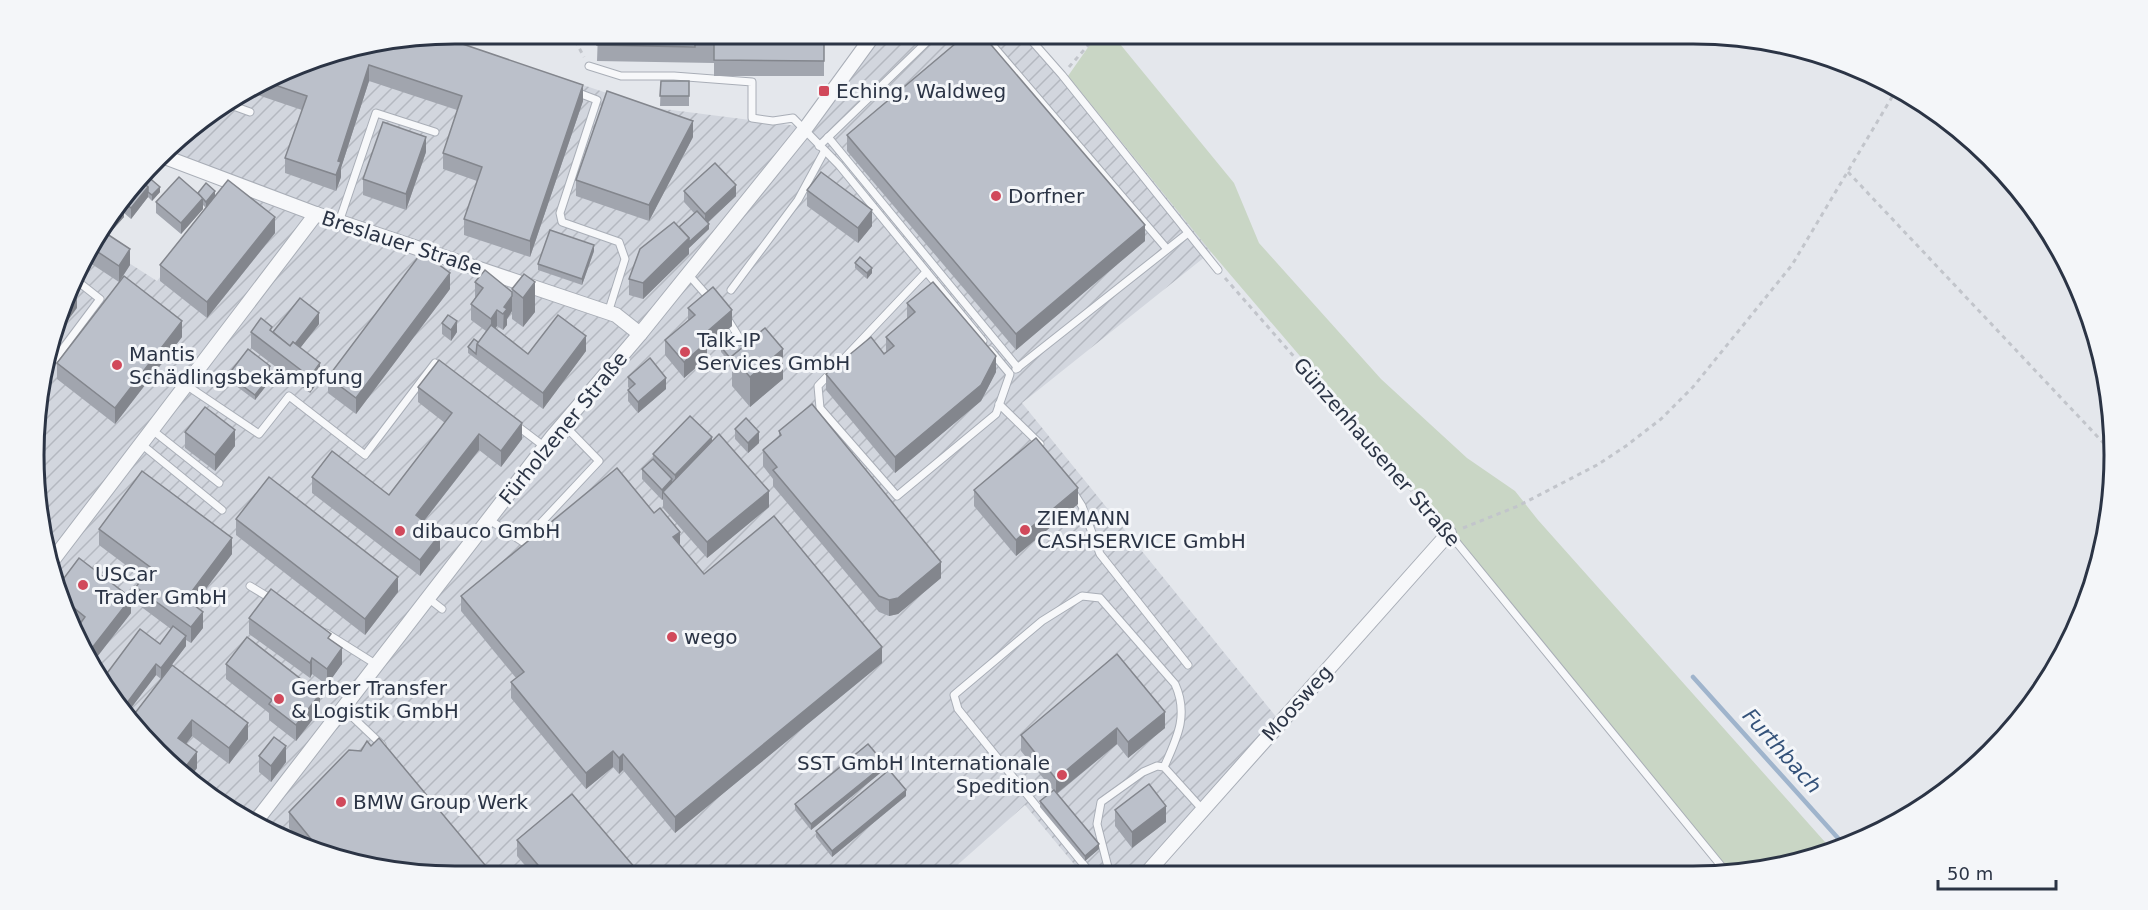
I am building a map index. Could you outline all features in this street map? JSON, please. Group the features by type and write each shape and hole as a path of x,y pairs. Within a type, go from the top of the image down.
{"street":[{"name":"Fürholzener Straße","path":"259,817 563,424 640,334 805,129 863,44"},
{"name":"Breslauer Straße","path":"170,159 316,214 608,313 640,334"},
{"path":"56,555 316,214"},
{"name":"Moosweg","path":"1153,866 1449,533"}],"lane":[{"path":"730,290 798,200 828,137 925,44"},
{"path":"991,44 1167,249"},
{"path":"1035,44 1218,270"},
{"path":"589,66 621,76 674,75 752,82 752,118 773,121 793,118 805,129 821,149 839,165 1010,374"},
{"path":"569,90 597,100 560,213 562,222 619,242 625,259 608,313"},
{"path":"236,107 250,112"},
{"path":"339,222 376,113 435,132"},
{"path":"828,137 1018,368"},
{"path":"926,272 818,386 820,408 897,496 996,414 1010,374 1188,233"},
{"path":"688,274 735,327 751,360"},
{"path":"55,359 100,299 81,284"},
{"path":"186,384 259,434 289,396 365,455 435,363 454,377"},
{"path":"999,404 1048,452"},
{"path":"508,419 545,447"},
{"path":"488,519 523,542 599,461 563,424"},
{"path":"151,429 219,483"},
{"path":"140,443 222,510"},
{"path":"1072,491 1082,506 1100,554 1188,665"},
{"name":"Günzenhausener Straße","path":"1449,533 1721,866"},
{"path":"250,586 279,604"},
{"path":"1085,866 958,709 954,695 1042,621 1082,596 1100,598 1175,684 1181,698 1180,732 1164,767"},
{"path":"428,598 442,609"},
{"path":"318,628 377,665"},
{"path":"343,708 388,751"},
{"path":"1108,866 1097,824 1101,802 1143,771 1157,766 1164,767 1202,809"}],"path":[{"path":"577,44 589,66"},
{"path":"1062,75 1089,44"},
{"path":"1449,533 1518,506 1566,482 1626,447 1661,419 1693,387 1792,265 1893,96"},
{"path":"1848,171 2104,443"},
{"name":"Günzenhausener Straße","path":"1218,270 1449,533"}],"shaded area":[{"path":"428,44 463,44 648,107 813,128 871,44 1036,44 1068,76 1211,252 1022,403 1286,729 1162,866 1076,866 1025,805 956,866 428,866 401,863 375,859 323,845 273,824 226,797 164,746 113,684 86,637 65,587 51,535 47,509 44,482 44,428 51,375 65,323 86,273 101,245 157,281 228,190 167,161 226,113 273,86 323,65 348,58 375,51"}],"green space":[{"path":"1090,44 1120,44 1234,183 1259,243 1381,379 1467,458 1515,491 1538,520 1827,844 1773,859 1718,866 1452,534 1211,252 1068,76"}],"building":[{"path":"428,44 463,44 583,85 530,241 464,219 482,167 443,153 462,96 369,65 338,161 341,162 336,175 285,158 307,96 275,85 323,65 348,58 375,51"},
{"path":"695,44 695,47 597,45"},
{"path":"714,44 824,44 824,61 714,60"},
{"name":"Dorfner","path":"955,44 990,44 1145,225 1016,334 847,135"},
{"path":"661,81 689,81 689,96 660,96"},
{"path":"607,91 693,121 649,205 576,180"},
{"path":"383,122 426,137 406,194 363,179"},
{"path":"715,163 736,185 705,214 684,191"},
{"path":"821,172 872,210 858,228 807,190"},
{"path":"179,177 203,198 181,223 156,202"},
{"path":"151,179 160,187 152,195 148,192 145,185"},
{"path":"228,180 275,217 207,302 160,265"},
{"path":"206,183 215,191 206,202 198,193"},
{"path":"145,185 148,187 131,208 128,205"},
{"path":"697,211 709,224 689,242 689,238 679,227"},
{"path":"674,222 689,238 643,283 629,279 640,249"},
{"path":"550,230 594,245 582,279 538,264"},
{"path":"108,234 130,249 119,266 98,252"},
{"path":"422,252 450,273 356,398 328,377"},
{"path":"860,257 872,268 867,273 855,263"},
{"path":"485,270 512,292 512,296 504,307 507,309 503,314 497,310 491,319 471,304 483,288 475,282"},
{"path":"524,274 535,282 523,298 512,289"},
{"path":"124,276 182,321 115,408 57,363"},
{"path":"933,282 996,356 981,385 895,457 826,374 871,337 884,354 894,346 886,337 915,312 907,303"},
{"path":"713,287 732,310 702,336 707,342 684,362 665,340 695,315 688,308"},
{"path":"300,298 319,313 295,344 293,342 290,346 273,332"},
{"path":"448,315 457,321 451,330 442,323"},
{"path":"558,315 586,336 543,393 477,344 491,325 528,354"},
{"path":"261,318 272,327 270,330 290,346 293,342 320,363 310,377 251,332"},
{"path":"765,328 783,349 750,377 732,356"},
{"path":"733,336 743,347 731,359 721,347"},
{"path":"474,339 478,342 476,354 468,347"},
{"path":"248,349 270,366 261,377 266,381 255,395 228,375"},
{"path":"650,358 666,378 638,402 628,390 635,384 628,377"},
{"path":"439,360 522,423 501,451 479,434 416,515 440,534 420,560 312,477 332,451 389,495 452,413 418,387"},
{"path":"812,404 941,562 898,598 889,600 879,596 773,470 777,467 763,450 781,435 779,431"},
{"path":"205,407 235,430 215,455 185,432"},
{"path":"690,416 712,437 675,475 653,454"},
{"path":"746,418 759,432 748,443 735,429"},
{"path":"719,434 769,491 707,542 663,492"},
{"path":"1036,438 1078,488 1016,540 974,490"},
{"path":"653,459 672,479 662,490 642,469"},
{"name":"wego","path":"617,468 654,513 660,508 680,532 673,537 704,574 774,516 882,647 675,817 623,754 619,758 613,751 586,773 511,682 524,672 461,596"},
{"path":"142,471 232,538 186,599 203,612 191,627 136,587 150,567 99,529"},
{"path":"269,477 398,577 365,619 236,519"},
{"path":"79,558 131,598 92,648 80,624 85,617 73,607 63,579"},
{"path":"271,589 331,634 328,638 342,648 327,669 312,658 310,663 249,618"},
{"path":"173,626 186,636 161,668 156,664 127,703 107,674 140,629 160,644"},
{"path":"247,637 320,694 296,725 269,704 272,700 226,664"},
{"path":"1117,654 1165,712 1128,742 1117,728 1056,779 1021,735"},
{"path":"172,665 248,723 229,748 192,720 178,738 197,752 186,766 164,746 135,713"},
{"path":"274,737 286,746 271,766 259,756"},
{"path":"379,738 486,866 428,866 401,863 375,859 313,841 289,812 349,750 361,751 367,741 371,746"},
{"path":"868,744 885,764 811,824 795,804"},
{"path":"889,770 906,790 832,851 816,831"},
{"path":"1149,784 1166,806 1132,832 1115,810"},
{"path":"1054,790 1099,844 1085,856 1040,801"},
{"path":"572,794 633,866 539,866 517,840"}],"waterway":[{"name":"Furthbach","path":"1693,677 1839,839"}],"place":[{"name":"Eching, Waldweg","path":"824,91"},
{"name":"Dorfner","path":"996,196"},
{"name":"Talk-IP Services GmbH","path":"685,352"},
{"name":"Mantis Schädlingsbekämpfung","path":"117,365"},
{"name":"ZIEMANN CASHSERVICE GmbH","path":"1025,530"},
{"name":"dibauco GmbH","path":"400,531"},
{"name":"USCar Trader GmbH","path":"83,585"},
{"name":"wego","path":"672,637"},
{"name":"Gerber Transfer & Logistik GmbH","path":"279,699"},
{"name":"SST GmbH Internationale Spedition","path":"1062,775"},
{"name":"BMW Group Werk","path":"341,802"}]}
